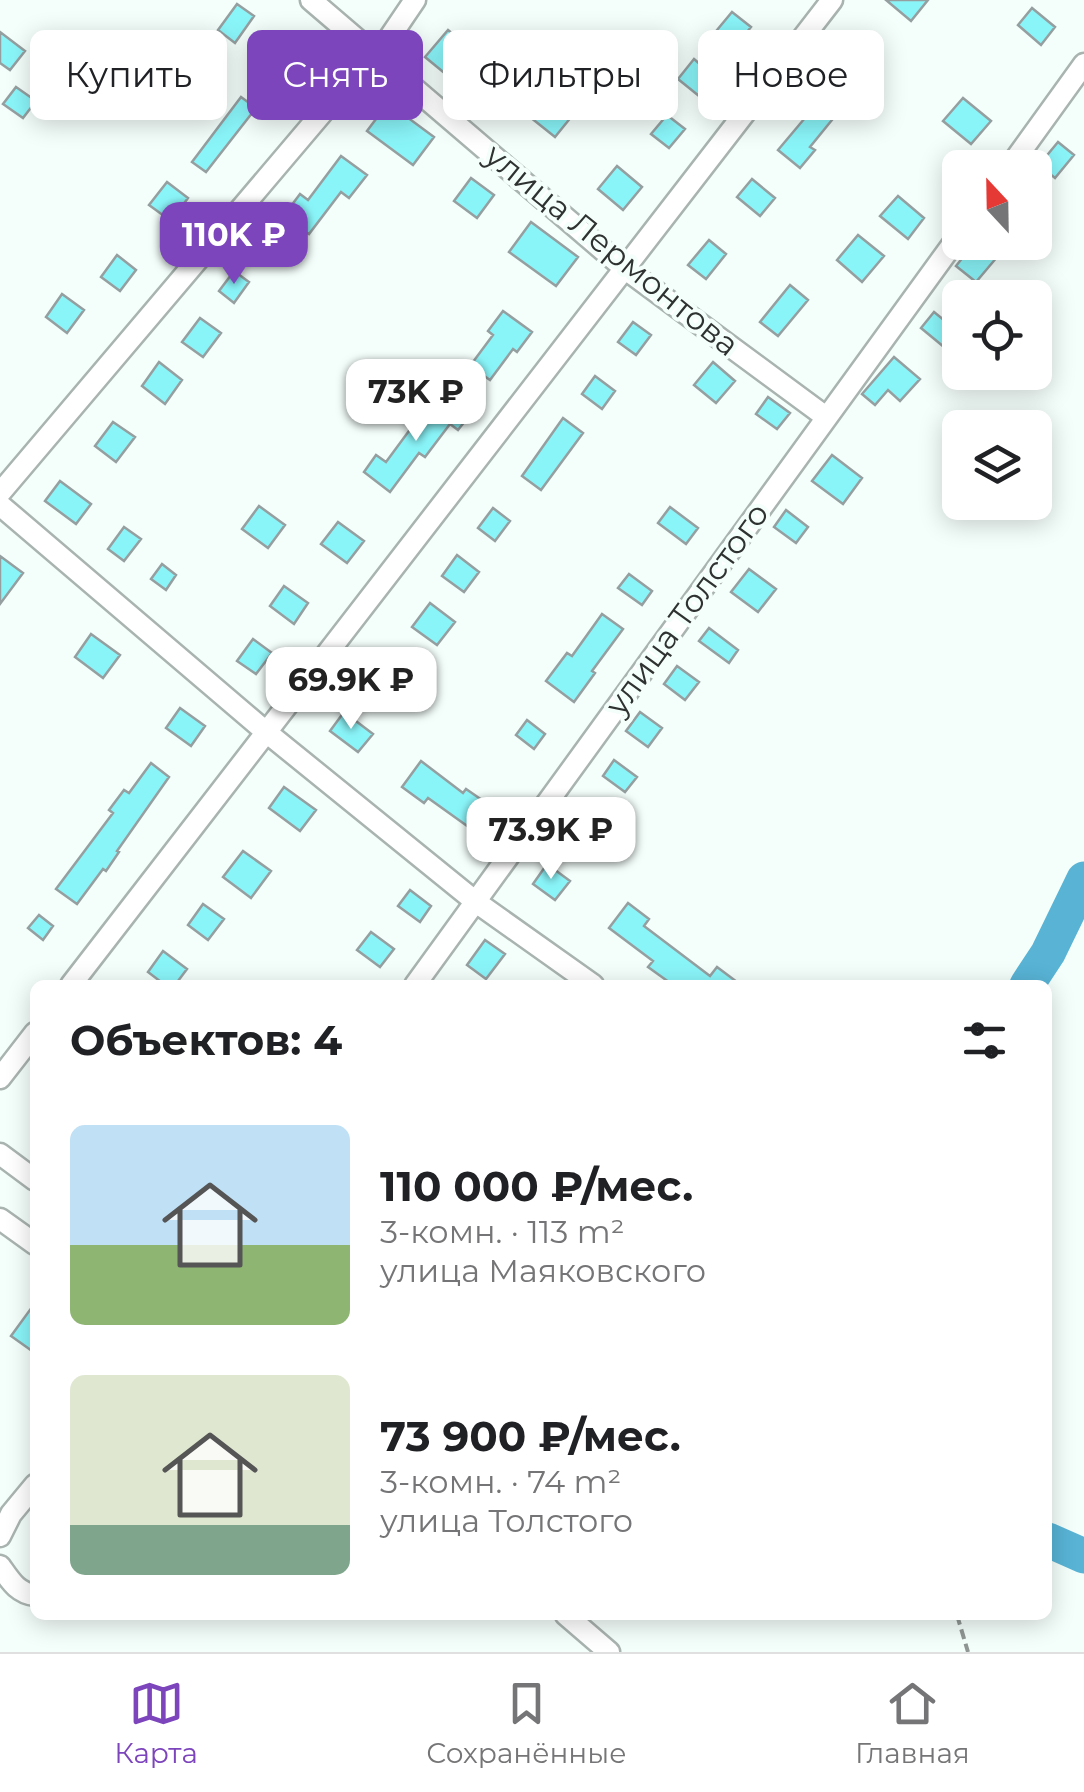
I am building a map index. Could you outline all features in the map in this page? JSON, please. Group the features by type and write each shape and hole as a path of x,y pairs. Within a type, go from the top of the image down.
{"street":[{"name":"улица Лермонтова","path":"311,0 346,30"},
{"path":"395,30 415,0"},
{"path":"76,980 832,0"},
{"path":"1022,150 1084,64"},
{"name":"улица Лермонтова","path":"423,95 624,268 826,417"},
{"path":"0,493 316,120"},
{"name":"улица Толстого","path":"419,980 942,259"},
{"path":"0,505 265,732 476,902 586,980"},
{"path":"0,1078 30,1039"},
{"path":"0,1154 30,1176"},
{"path":"0,1219 30,1240"},
{"path":"0,1536 11,1514 30,1491"},
{"path":"0,1566 14,1587 30,1595"},
{"path":"572,1620 609,1652"}],"path":[{"path":"958,1620 968,1652"}],"building":[{"path":"886,0 928,0 911,21"},
{"path":"237,4 254,16 235,43 227,37 227,30 218,30"},
{"path":"1032,8 1055,27 1041,45 1018,25"},
{"path":"732,12 751,27 749,30 717,30"},
{"path":"0,32 25,51 10,70 0,63"},
{"path":"443,36 443,72 425,57"},
{"path":"694,59 698,62 698,95 678,79"},
{"path":"16,87 30,97 30,109 23,118 3,104"},
{"path":"241,97 247,101 247,120 206,172 192,162"},
{"path":"963,98 991,121 971,144 943,121"},
{"path":"375,120 411,120 434,137 413,165 367,131"},
{"path":"534,120 569,120 555,137"},
{"path":"663,120 673,120 685,129 669,148 651,134"},
{"path":"803,120 832,120 810,147 815,150 800,168 778,150"},
{"path":"1058,142 1074,155 1055,178 1052,176 1051,150"},
{"path":"341,156 367,175 349,198 341,192 309,234 302,230 279,261 252,241 268,220 276,226 300,194 308,200"},
{"path":"617,166 642,187 623,210 598,189"},
{"path":"471,178 494,195 477,218 454,201"},
{"path":"752,179 775,198 760,216 737,197"},
{"path":"167,182 188,198 171,221 149,205"},
{"path":"898,196 924,218 908,239 880,216"},
{"path":"531,222 578,257 556,286 509,252"},
{"path":"858,235 884,256 862,282 837,260"},
{"path":"709,240 726,254 706,279 688,265"},
{"path":"117,255 136,270 120,291 101,277"},
{"path":"961,260 995,260 978,280 956,266"},
{"path":"234,271 249,282 234,303 219,291"},
{"path":"790,285 808,300 778,336 760,322"},
{"path":"62,294 84,310 67,333 46,317"},
{"path":"503,311 532,332 517,352 513,349 490,380 470,366 493,335 488,331"},
{"path":"934,312 942,318 942,345 921,328"},
{"path":"200,318 221,333 203,357 182,342"},
{"path":"633,322 651,335 636,355 618,342"},
{"path":"894,357 920,379 900,401 888,390 875,405 862,394"},
{"path":"159,362 182,380 165,404 142,386"},
{"path":"713,362 735,381 716,403 694,385"},
{"path":"595,376 615,391 602,409 582,394"},
{"path":"443,396 469,416 458,430 450,424 425,457 419,453 390,492 364,472 376,455 386,462 417,420 422,424"},
{"path":"768,397 790,413 777,429 756,414"},
{"path":"563,418 583,433 541,490 522,476"},
{"path":"113,422 135,437 116,462 95,446"},
{"path":"832,455 862,478 843,504 812,481"},
{"path":"60,481 91,504 76,524 45,501"},
{"path":"259,506 285,525 268,548 242,529"},
{"path":"670,507 698,528 686,544 658,523"},
{"path":"493,508 510,521 495,541 478,528"},
{"path":"786,510 808,527 796,543 774,527"},
{"path":"338,522 364,541 347,563 321,544"},
{"path":"124,527 141,539 124,561 108,549"},
{"path":"457,555 479,572 464,592 442,576"},
{"path":"0,556 23,573 0,604"},
{"path":"162,564 176,575 166,590 151,579"},
{"path":"749,569 776,589 758,612 731,592"},
{"path":"629,574 652,591 642,605 618,588"},
{"path":"284,586 308,603 294,624 270,606"},
{"path":"430,603 455,622 437,645 412,627"},
{"path":"602,614 623,629 574,702 546,681 567,653 572,656"},
{"path":"709,628 738,650 729,663 699,641"},
{"path":"91,634 120,655 103,678 75,657"},
{"path":"253,639 272,653 256,674 237,661"},
{"path":"387,660 408,675 393,696 372,680"},
{"path":"677,666 699,682 685,700 664,684"},
{"path":"180,708 205,726 191,746 166,728"},
{"path":"344,712 373,734 358,752 330,731"},
{"path":"640,712 662,728 648,747 626,731"},
{"path":"527,720 545,734 534,749 516,735"},
{"path":"614,760 637,777 625,792 603,776"},
{"path":"421,761 463,793 466,789 495,809 477,833 428,798 424,803 402,787"},
{"path":"151,763 169,777 106,871 103,869 77,904 56,889 113,813 109,810 124,790 129,793"},
{"path":"284,787 316,810 300,831 269,808"},
{"path":"579,806 599,821 588,837 567,822"},
{"path":"243,851 271,871 251,898 223,877"},
{"path":"547,864 570,881 555,900 533,884"},
{"path":"410,890 431,906 420,922 398,906"},
{"path":"628,903 649,919 644,926 710,976 717,967 734,980 666,980 648,967 653,961 609,928"},
{"path":"203,904 224,919 208,940 188,925"},
{"path":"39,915 53,926 43,940 28,928"},
{"path":"371,932 394,949 380,967 357,950"},
{"path":"485,940 505,954 486,979 467,965"},
{"path":"163,951 187,969 179,980 158,980 148,972"},
{"path":"30,1310 30,1349 11,1336"}],"waterway":[{"path":"1030,980 1084,879"},
{"path":"1052,1542 1084,1556"}]}
